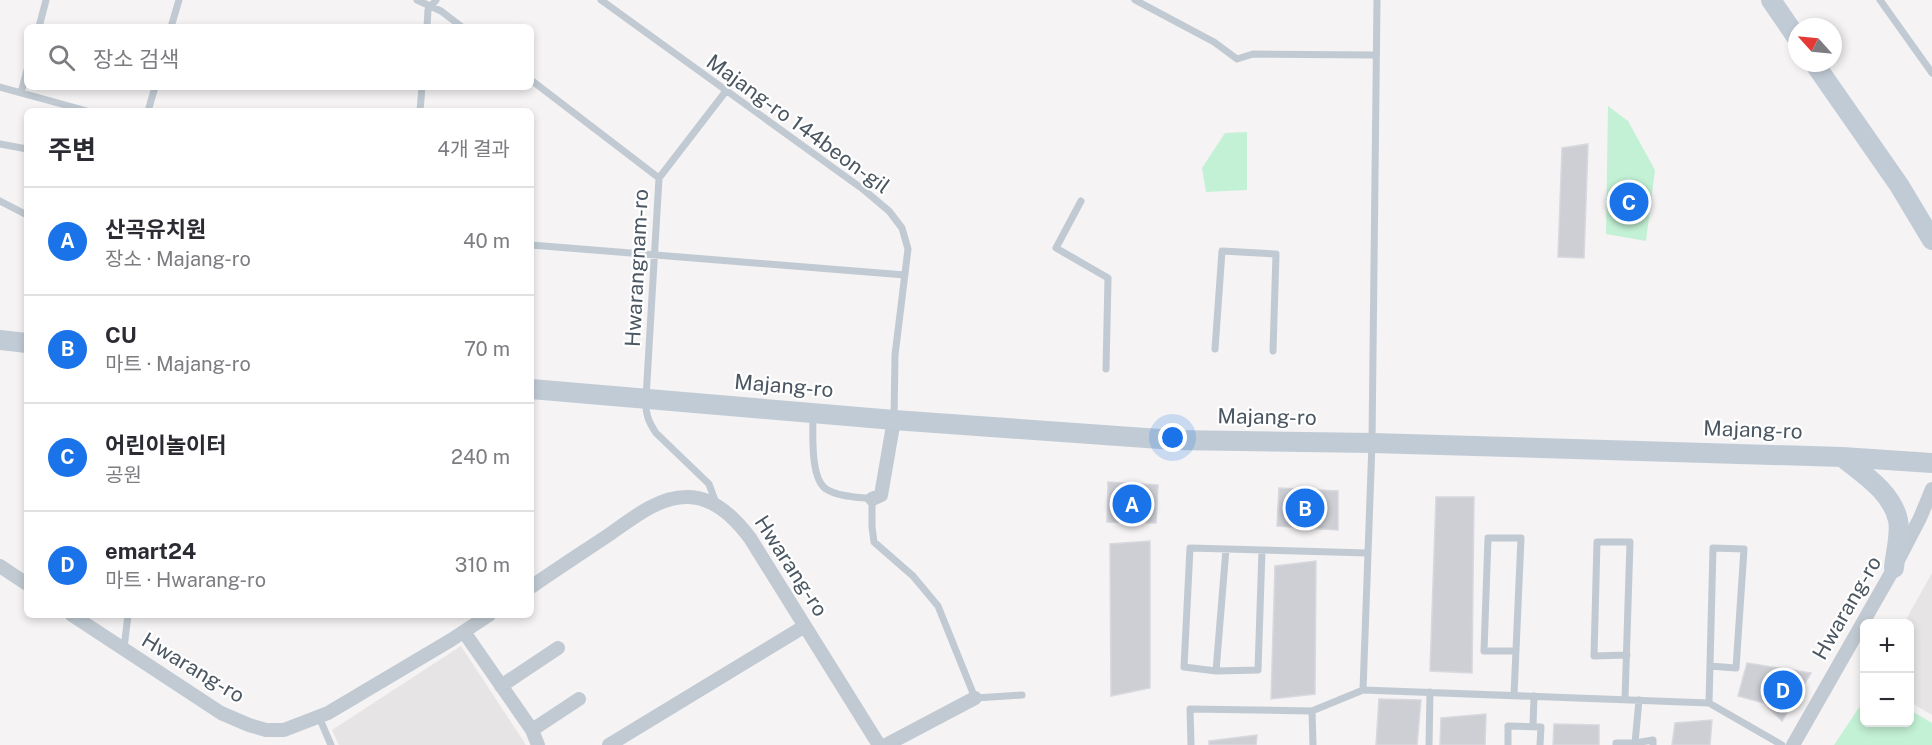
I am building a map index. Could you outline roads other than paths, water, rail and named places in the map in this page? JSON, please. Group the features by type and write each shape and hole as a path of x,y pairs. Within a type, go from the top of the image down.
{"main road":[{"path":"1771,0 1788,25"},
{"path":"1820,72 1899,184 1931,237"},
{"path":"0,340 24,343"},
{"name":"Majang-ro","path":"534,389 894,420 1174,440 1372,443 1842,457 1932,463"},
{"path":"1842,457 1880,489 1893,504 1899,522 1894,568"}],"street":[{"path":"872,499 882,495 894,420"},
{"name":"Hwarang-ro","path":"1793,745 1894,568 1932,489"},
{"name":"Hwarang-ro","path":"534,585 626,523 670,498 689,496 717,506 739,523 750,538 879,745"},
{"path":"0,566 24,582"},
{"name":"Hwarang-ro","path":"76,618 221,713 266,730 284,730 319,717 485,618"},
{"path":"609,745 805,626"},
{"path":"464,632 532,730 538,745"},
{"path":"501,686 558,648"},
{"path":"886,745 975,698"},
{"path":"532,730 579,699"}],"lane":[{"path":"40,24 46,0"},
{"path":"172,24 179,0"},
{"path":"417,0 430,8 441,11 458,24"},
{"path":"427,24 428,10 436,0"},
{"name":"Majang-ro 144beon-gil","path":"601,0 864,190 889,211 902,228 908,249 894,355 894,420"},
{"path":"1135,0 1214,42 1238,59 1253,54 1376,56"},
{"path":"1363,690 1372,443 1377,0"},
{"path":"1880,0 1932,73"},
{"path":"21,93 24,82"},
{"path":"534,82 659,178"},
{"path":"0,87 76,108"},
{"path":"149,108 153,90"},
{"path":"420,108 422,90"},
{"name":"Hwarangnam-ro","path":"717,506 709,484 656,433 645,411 659,178 726,91"},
{"path":"0,144 24,148"},
{"path":"0,201 24,213"},
{"path":"1081,201 1056,248 1108,278 1106,369"},
{"path":"534,245 905,275"},
{"path":"1215,350 1221,251 1276,254 1273,351"},
{"path":"813,413 814,458 817,477 824,488 844,495 872,499 874,542 913,576 938,606 975,698 1022,695"},
{"path":"1514,695 1516,651 1521,538 1488,537 1484,651 1516,651"},
{"path":"1625,699 1627,655 1630,542 1597,542 1594,656 1627,655"},
{"path":"1262,550 1258,670 1216,671 1184,667 1190,548 1262,550 1368,553"},
{"path":"1709,703 1713,548 1744,549 1736,668 1710,666"},
{"path":"1216,671 1226,549"},
{"path":"123,650 128,618"},
{"path":"1191,745 1190,709 1312,711 1363,690 1709,703 1782,745"},
{"path":"1429,745 1430,692"},
{"path":"1533,726 1534,696"},
{"path":"1635,743 1640,700"},
{"path":"1312,711 1313,745"},
{"path":"319,717 332,745"},
{"path":"1508,745 1509,726 1541,727 1540,745"},
{"path":"1616,745 1616,743 1653,740 1653,745"}],"place":[{"name":"어린이놀이터","path":"1629,202"},
{"name":"산곡유치원","path":"1132,504"},
{"name":"CU","path":"1305,508"},
{"name":"emart24","path":"1783,690"}]}
